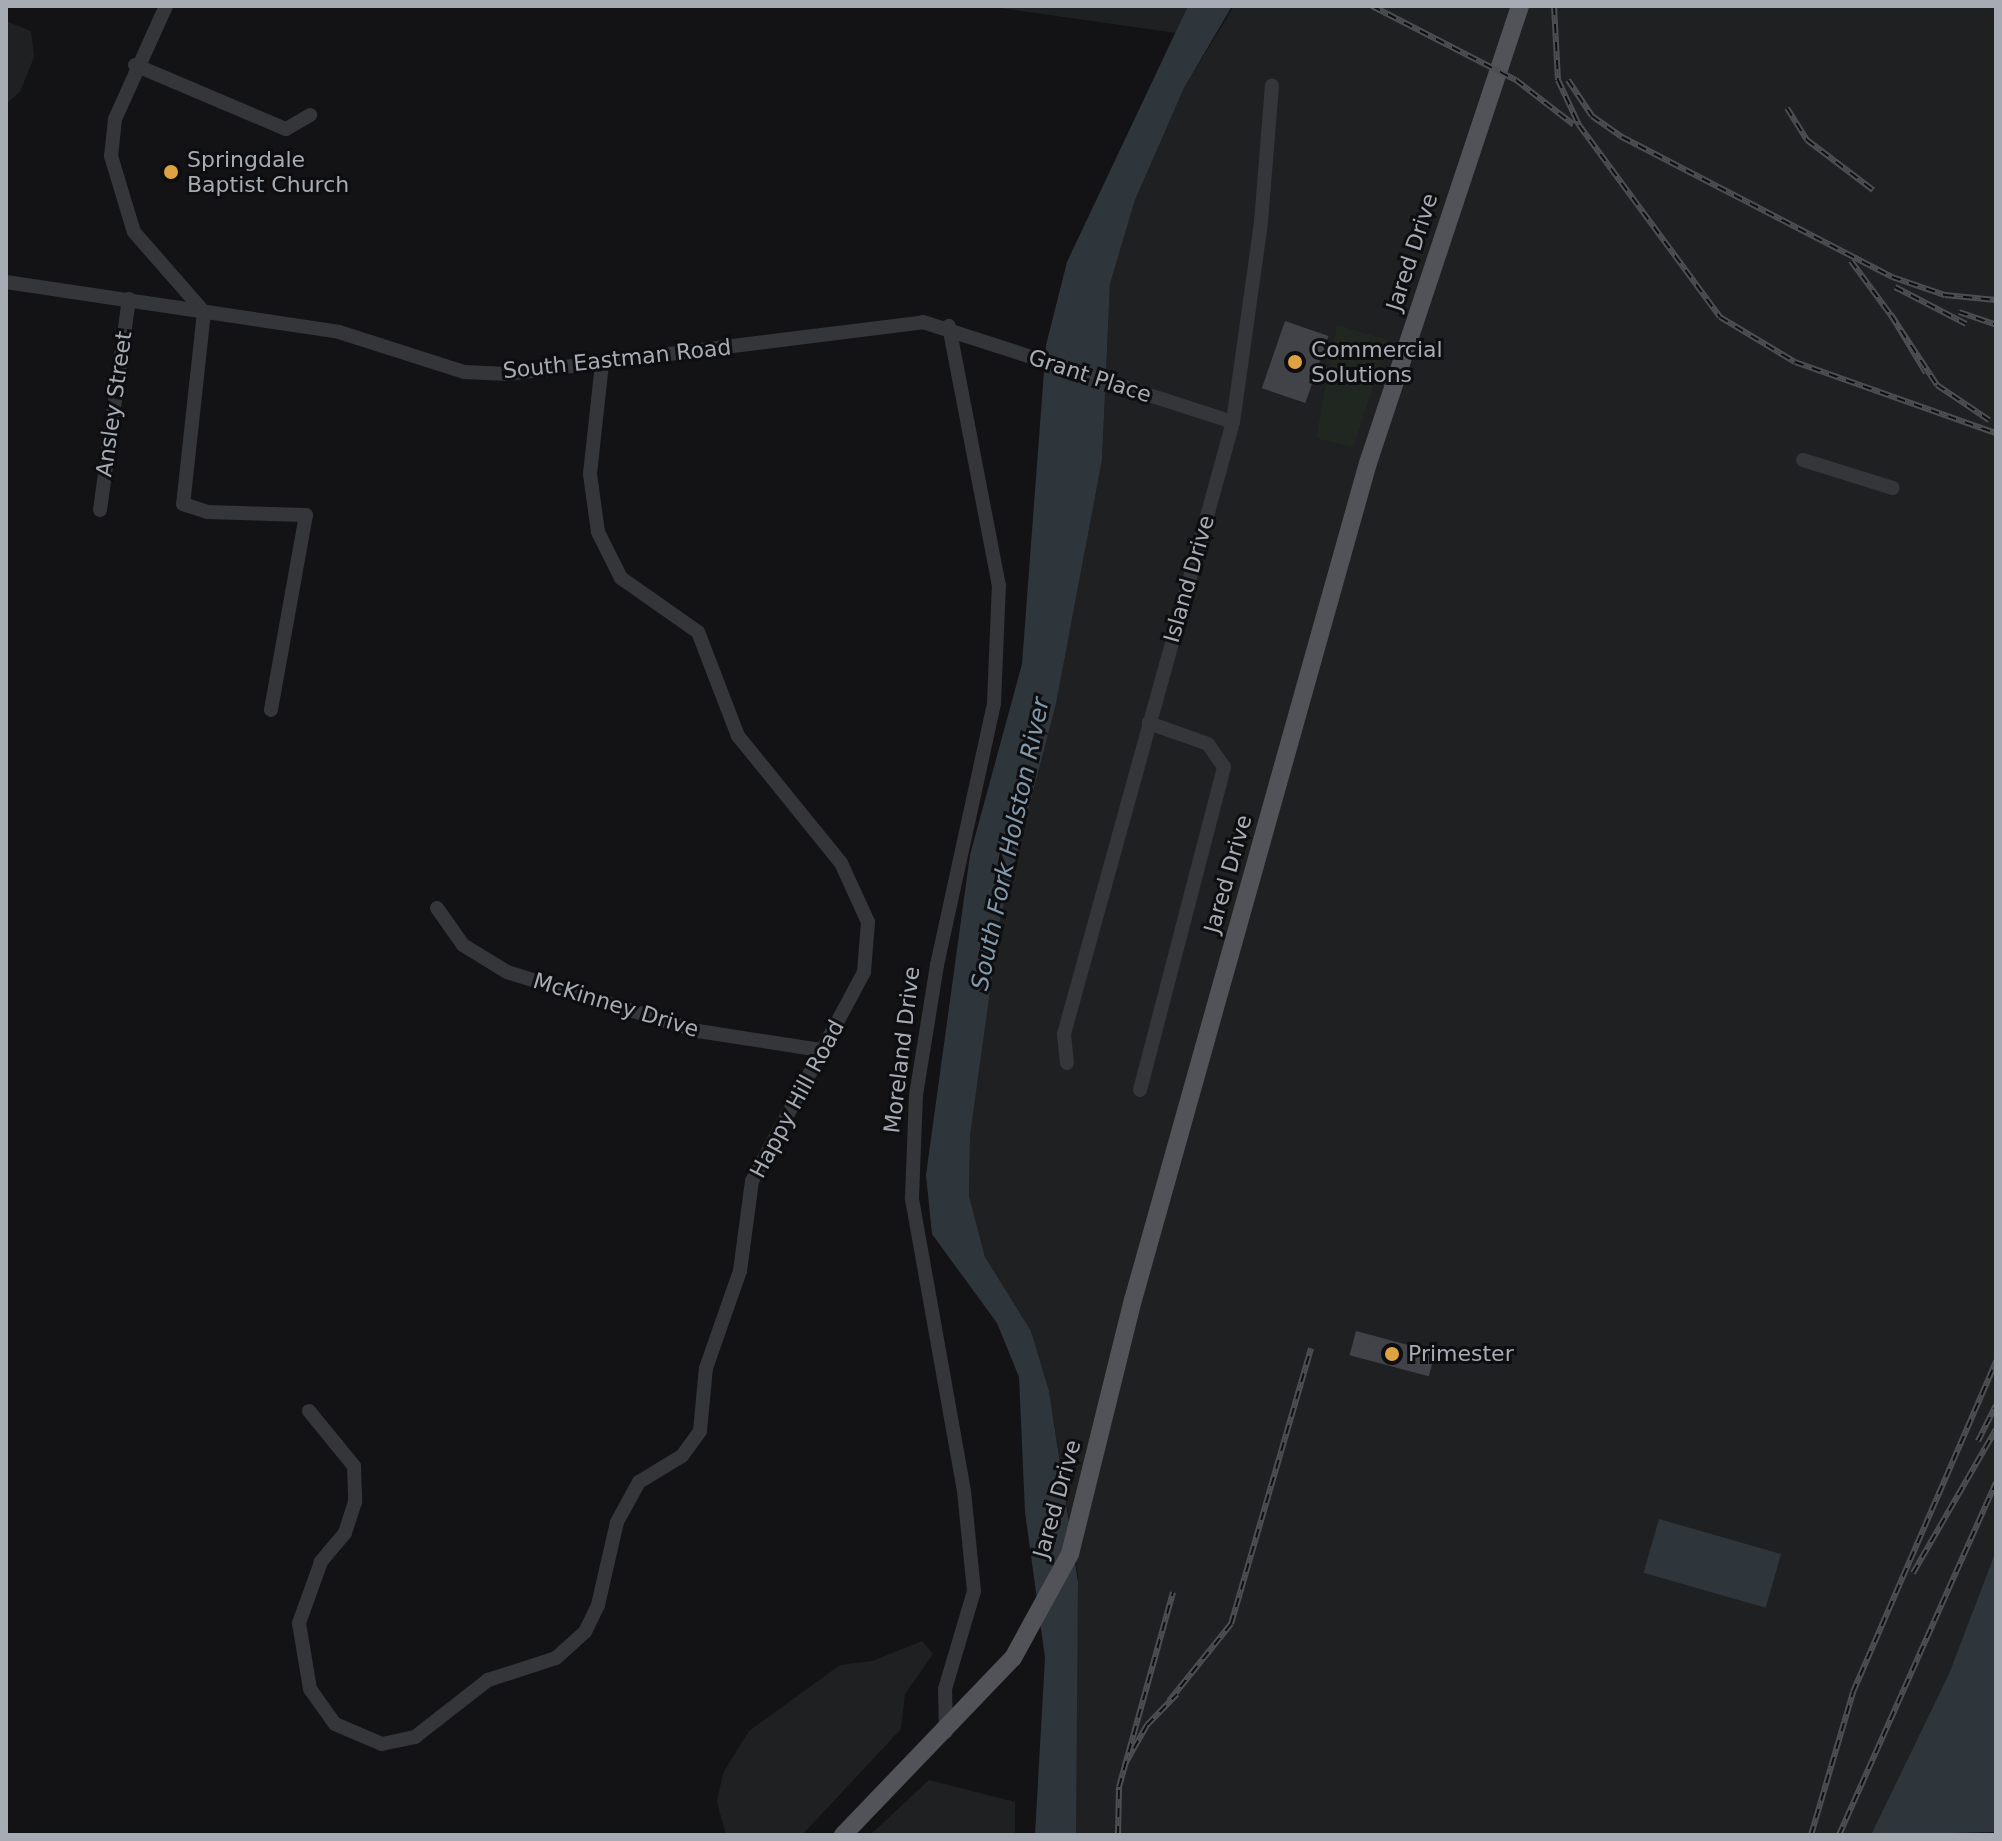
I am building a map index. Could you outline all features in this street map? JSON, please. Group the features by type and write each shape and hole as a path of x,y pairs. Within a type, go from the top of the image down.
{"main road":[{"name":"Jared Drive","path":"946,1732 1013,1658 1046,1606 1078,1529 1133,1300 1368,463 1520,6"},
{"path":"843,1835 946,1732"}],"street":[{"path":"166,6 135,65 115,119 111,156 134,232 204,312 183,504 207,512 306,515 271,710"},
{"path":"135,65 286,129 310,115"},
{"name":"Island Drive","path":"1067,1063 1064,1034 1233,422 1261,222 1272,85"},
{"name":"South Eastman Road","path":"6,282 339,332 464,372 508,374 923,322 949,326"},
{"name":"Ansley Street","path":"100,510 129,299"},
{"name":"Grant Place","path":"949,326 1044,363 1233,422"},
{"name":"Moreland Drive","path":"946,1732 945,1689 974,1591 964,1491 912,1198 916,1095 937,965 994,703 999,586 949,326"},
{"name":"Happy Hill Road","path":"309,1411 354,1466 355,1502 345,1533 321,1562 299,1623 310,1689 335,1724 382,1744 415,1737 478,1686 556,1658 585,1632 598,1605 617,1522 639,1482 682,1456 700,1431 706,1368 740,1271 752,1181 864,972 868,922 841,863 738,736 698,632 621,578 598,532 590,474 602,363"},
{"path":"1803,460 1893,488"},
{"path":"1140,1090 1224,767 1208,744 1149,723"},
{"name":"McKinney Drive","path":"437,908 463,945 507,972 698,1031 821,1050"}],"shaded area":[{"path":"986,6 1188,6 1176,33"},
{"path":"1234,6 1996,6 1996,1588 1881,1835 1074,1835 1078,1576 1049,1391 1031,1331 985,1257 969,1196 970,1136 1000,919 1056,704 1102,460 1110,284 1135,200 1184,88"},
{"path":"6,21 31,31 34,57 20,92 6,104"},
{"path":"1337,325 1388,340 1353,447 1316,438"},
{"path":"922,1641 933,1654 905,1694 901,1729 802,1835 726,1835 717,1802 723,1773 749,1731 840,1665 872,1661"},
{"path":"929,1780 1015,1802 1015,1835 870,1835"}],"water":[{"name":"South Fork Holston River","path":"1188,6 1232,6 1184,88 1135,200 1110,284 1102,460 1056,704 1000,919 970,1136 969,1196 985,1257 1031,1331 1049,1391 1078,1582 1076,1835 1035,1835 1045,1658 1025,1512 1019,1377 997,1323 932,1234 926,1175 970,855 1022,664 1046,345 1067,262"},
{"path":"1659,1519 1781,1554 1766,1608 1644,1573"},
{"path":"1996,1551 1996,1832 1871,1835 1949,1674"}],"building":[{"name":"Commercial Solutions","path":"1285,321 1328,336 1305,403 1262,388"},
{"name":"Primester","path":"1356,1331 1435,1352 1429,1376 1350,1355"}],"railway":[{"path":"1372,6 1516,80 1574,125"},
{"path":"1554,6 1558,80 1579,125 1720,317 1795,362 1996,433"},
{"path":"1568,80 1592,116 1622,137 1892,277 1945,295 1996,300"},
{"path":"1787,108 1807,140 1873,190"},
{"path":"1851,261 1896,322"},
{"path":"1895,287 1966,324"},
{"path":"1959,312 1996,325"},
{"path":"1926,373 1891,315 1937,385 1989,420"},
{"path":"1169,1701 1231,1624 1311,1348"},
{"path":"1811,1835 1853,1692 1996,1361"},
{"path":"1978,1441 1996,1405"},
{"path":"1913,1573 1996,1429"},
{"path":"1839,1835 1996,1482"},
{"path":"1118,1835 1119,1787 1173,1592"},
{"path":"1125,1764 1147,1725 1177,1694"}],"place":[{"name":"Springdale Baptist Church","path":"171,172"},
{"name":"Commercial Solutions","path":"1295,362"},
{"name":"Primester","path":"1392,1354"}]}
